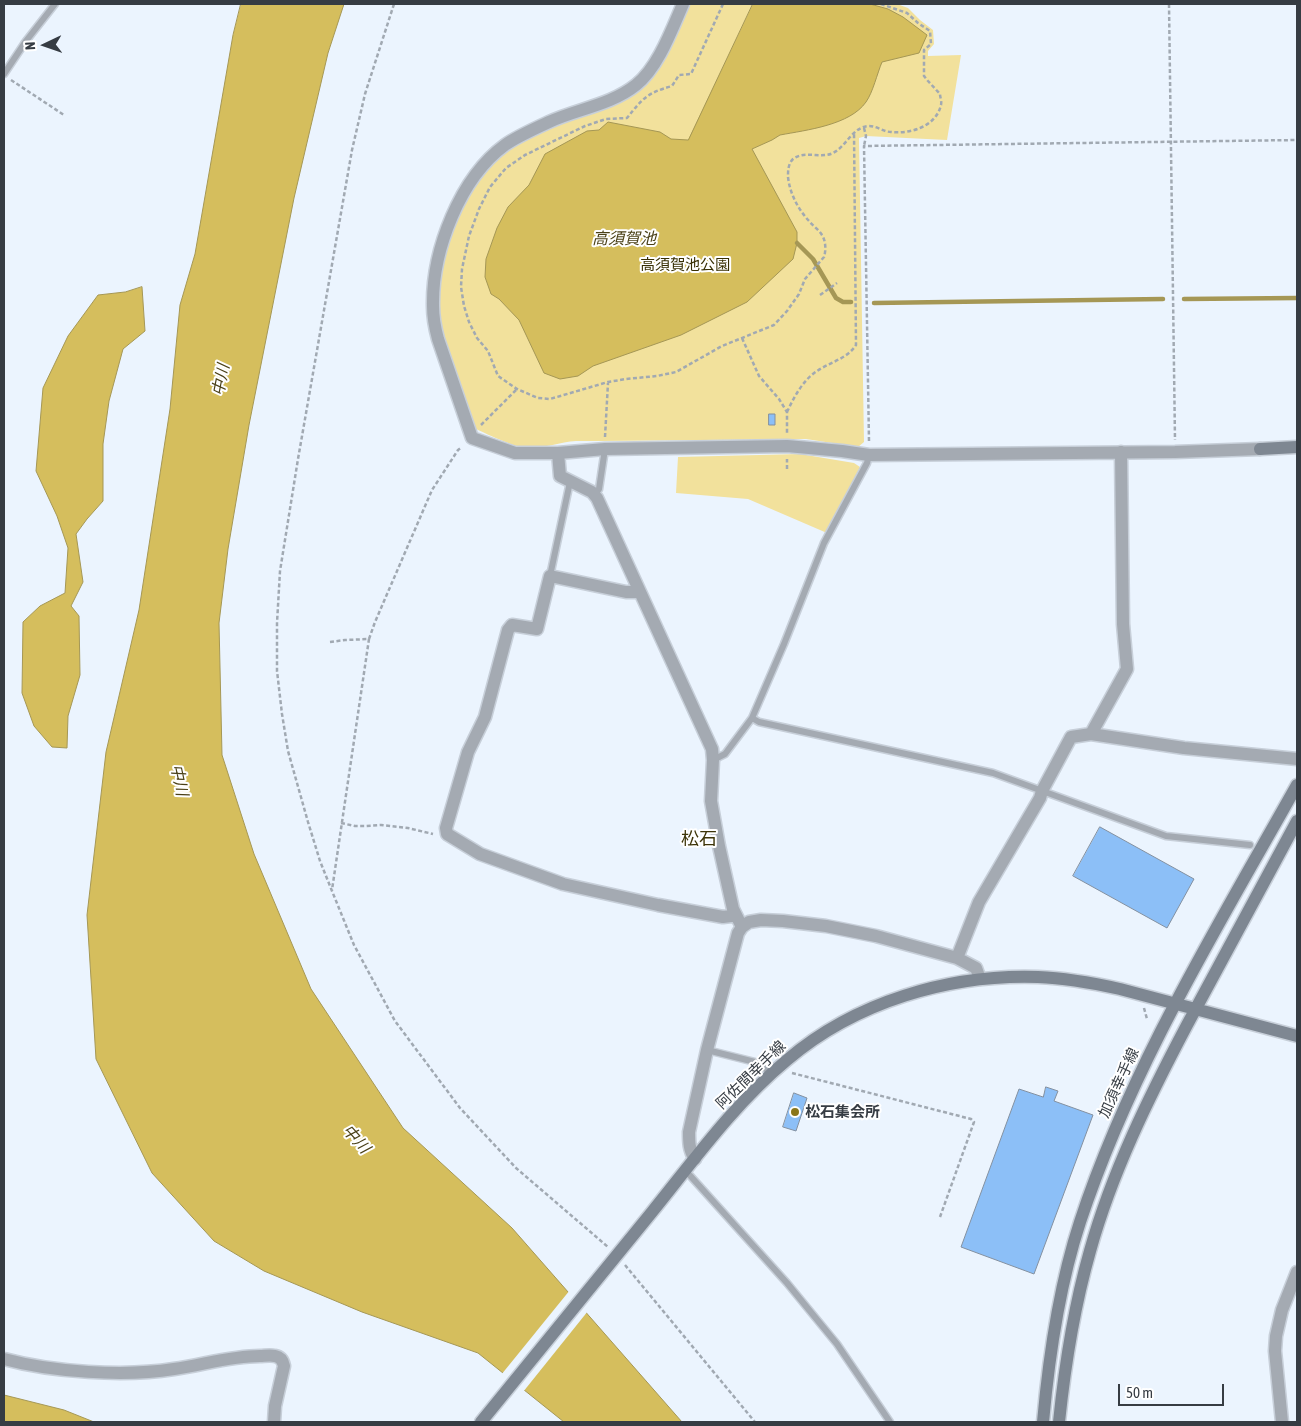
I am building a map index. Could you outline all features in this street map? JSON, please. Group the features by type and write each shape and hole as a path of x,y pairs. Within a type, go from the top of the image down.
{"main road":[{"path":"1260,449 1297,447"},
{"name":"加須幸手線","path":"1043,1422 1053,1344 1066,1274 1080,1223 1096,1177 1119,1120 1176,1003 1297,785"},
{"path":"1059,1422 1075,1310 1098,1224 1121,1162 1157,1082 1297,821"},
{"name":"阿佐間幸手線","path":"481,1422 605,1268 751,1093 780,1071 787,1060 822,1034 850,1019 918,991 980,979 1024,977 1067,980 1120,989 1297,1036"}],"street":[{"path":"683,4 667,41 648,72 637,84 622,95 551,121 506,144 480,169 469,185 450,221 435,276 434,324 474,433 516,453 525,454 605,449 787,446 869,455 1175,452 1260,449"},
{"path":"1091,734 1127,669 1123,624 1121,452"},
{"path":"558,453 560,476 592,492 597,498 712,749 711,801 734,915 742,927"},
{"path":"639,592 626,592 550,576 537,629 512,625 508,630 485,717 468,752 446,828 447,834 480,854 563,884 658,905 723,916 734,915"},
{"path":"957,958 979,902 1040,798 1071,737 1091,734 1184,748 1297,759"},
{"path":"695,1159 689,1143 689,1132 707,1050 738,933 742,927 750,922 761,920 783,921 826,926 876,936 957,958 976,968 980,979"},
{"path":"1282,1422 1275,1351 1276,1336 1282,1310 1297,1272"},
{"path":"4,1359 21,1364 62,1369 95,1372 139,1372 175,1369 248,1356 275,1356 283,1361 284,1366 275,1406 274,1422"}],"lane":[{"path":"4,74 26,40 54,4"},
{"path":"594,495 599,489 605,449"},
{"path":"713,760 725,754 752,718 824,543 867,463 869,455"},
{"path":"550,576 570,482"},
{"path":"752,718 759,722 993,773 1166,836 1250,845"},
{"path":"707,1050 758,1063 780,1071"},
{"path":"686,1170 787,1284 837,1344 890,1422"}],"path":[{"path":"394,4 365,94 352,150 280,570 277,652 282,714 288,751 320,861 354,945 395,1021 460,1108 516,1168 581,1222 617,1255 754,1422"},
{"path":"723,4 691,74 679,75 672,86 654,92 639,102 627,118 606,119 586,126 525,155 506,168 490,187 469,236 462,268 461,287 469,322 477,338 488,351 498,376 517,389 538,398 550,400 608,382 676,372 722,346 774,325 799,294 805,279 824,257 826,246 823,236 807,219 792,196 788,167 792,160 804,154 829,155 836,152 854,132 869,126 889,132 905,132 923,127 932,121 941,105 940,94 924,76 924,50 931,44 930,31 907,13 881,4"},
{"path":"1169,4 1175,452"},
{"path":"4,74 64,115"},
{"path":"864,128 866,136 864,146 869,455"},
{"path":"787,439 787,412 793,398 816,371 849,354 856,345 854,132"},
{"path":"864,146 1297,140"},
{"path":"820,295 837,283"},
{"path":"742,338 759,376 779,399 787,412"},
{"path":"605,449 608,382"},
{"path":"332,891 369,639 375,622 432,490 458,450 517,389"},
{"path":"786,470 787,454"},
{"path":"330,642 369,639"},
{"path":"341,823 354,826 381,824 439,835 447,834"},
{"path":"1140,1004 1144,1008 1147,1019"},
{"path":"780,1071 794,1068"},
{"path":"780,1071 971,1119 974,1122 940,1217"}],"green space":[{"name":"高須賀池公園","path":"690,4 897,4 908,8 933,30 934,44 928,51 928,56 961,55 947,140 866,136 859,138 864,442 858,447 806,439 576,441 525,448 507,443 474,428 440,327 437,311 440,277 449,234 464,203 479,179 494,161 507,151 533,136 621,100 654,74"},
{"path":"800,454 854,463 860,467 827,533 748,499 676,493 678,457"}],"water":[{"name":"中川","path":"241,4 344,4 328,53 294,198 249,425 228,549 219,623 222,755 254,854 311,989 403,1128 512,1228 682,1422 564,1422 478,1353 362,1312 264,1271 214,1241 152,1173 96,1059 87,915 106,752 139,610 170,409 180,305 195,254 233,35"},
{"name":"高須賀池","path":"753,4 870,4 888,9 903,17 927,35 919,53 882,62 866,102 850,116 827,125 780,135 752,149 797,232 797,243 793,259 747,302 681,335 593,366 578,376 560,379 544,373 519,320 499,299 491,294 485,277 486,259 497,228 508,207 529,185 545,154 587,131 599,130 608,122 660,132 671,139 688,140"},
{"path":"142,287 145,331 123,349 109,401 103,444 103,501 76,534 83,582 71,606 79,616 80,675 68,716 67,748 52,747 34,726 22,693 23,622 40,606 65,593 68,548 57,516 36,471 43,388 68,336 98,295 125,292"},
{"path":"4,1395 64,1410 94,1422 4,1422"}],"pier":[{"path":"570,1290 588,1311 523,1392 501,1375"}],"building":[{"path":"769,414 775,414 775,425 769,425"},
{"path":"1100,827 1194,879 1167,928 1073,876"},
{"path":"1046,1087 1058,1091 1054,1101 1093,1115 1034,1274 961,1247 1019,1089 1043,1097"},
{"name":"松石集会所","path":"794,1093 807,1098 796,1131 783,1127"}],"waterway":[{"path":"797,243 813,259 836,298 843,302 851,302"},
{"path":"1184,299 1297,298"},
{"path":"874,303 1163,299"}],"place":[{"name":"松石集会所","path":"795,1112"}],"district":[{"name":"松石","path":"699,839"}]}
